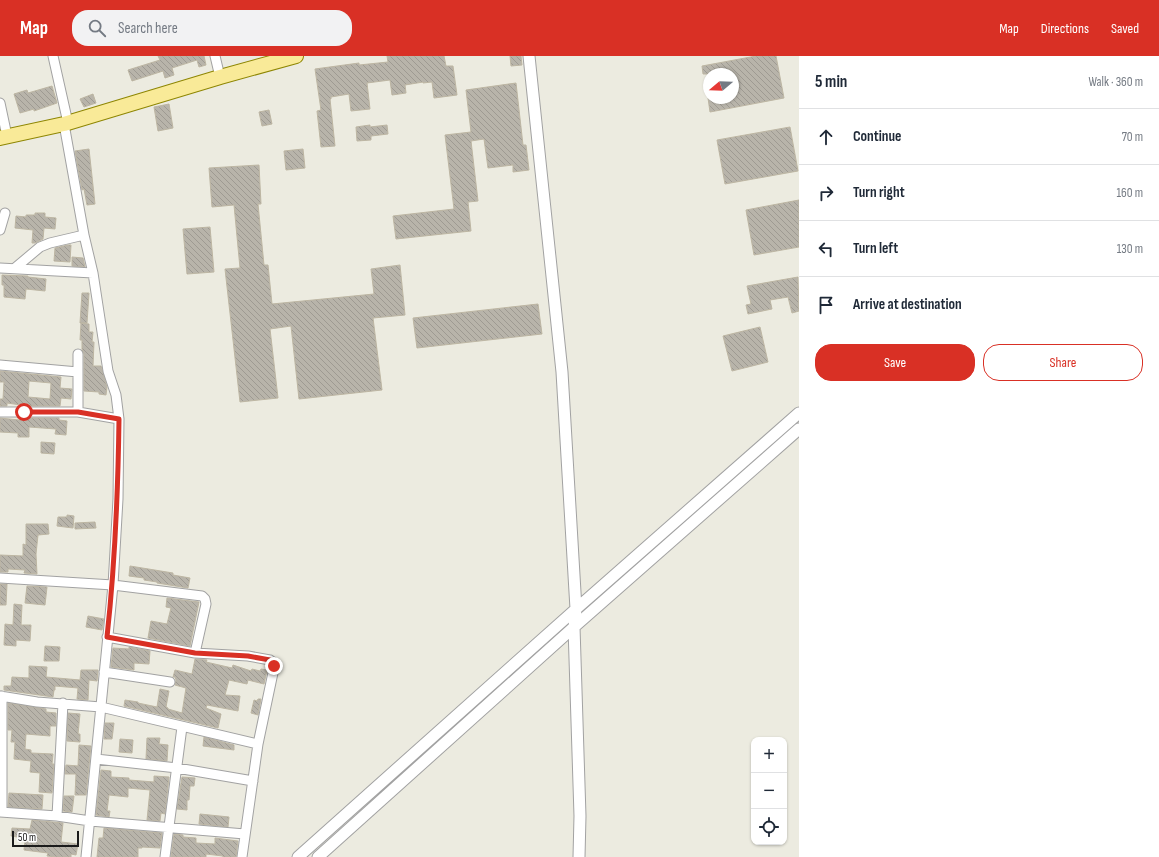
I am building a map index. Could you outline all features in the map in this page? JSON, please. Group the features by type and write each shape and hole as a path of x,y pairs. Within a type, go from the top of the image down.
{"main road":[{"path":"4,137 66,124 220,77 296,56"}],"street":[{"path":"53,56 66,124 84,235 93,273 108,371 116,395 119,419 118,499 113,585 86,857"},
{"path":"215,56 220,77"},
{"path":"529,56 562,372 576,609 574,627 580,816 579,857"},
{"path":"0,103 4,137"},
{"path":"0,230 5,213"},
{"path":"15,268 40,247 50,243 84,235"},
{"path":"0,268 93,273"},
{"path":"78,354 78,412"},
{"path":"0,365 78,372"},
{"path":"0,412 78,412 119,419"},
{"path":"298,857 576,609 799,413"},
{"path":"318,857 574,627 799,429"},
{"path":"0,578 113,585 202,596 206,604 195,653"},
{"path":"107,637 195,653 248,656 270,660 274,663 258,744 242,857"},
{"path":"104,672 170,682"},
{"path":"245,834 90,822 57,816 1,812 1,696 37,702 101,707 258,744"},
{"path":"57,816 63,704"},
{"path":"165,857 182,727"},
{"path":"96,759 177,768 253,781"}],"building":[{"path":"158,56 204,56 206,65 199,67 197,60 172,68 174,75 165,78 163,71 132,81 128,70 160,60"},
{"path":"387,56 444,56 446,66 453,66 457,95 434,98 432,82 405,85 406,93 392,95 390,80 367,83 370,109 351,111 349,94 331,97 335,146 321,147 317,111 321,110 315,69 359,63 359,65 388,62"},
{"path":"510,56 521,56 522,65 511,66"},
{"path":"756,56 776,56 784,98 710,112 709,104 739,104 739,68 703,68 703,74 702,66"},
{"path":"516,83 523,145 526,145 529,170 513,172 513,165 488,168 484,139 471,141 478,201 468,202 471,231 396,239 393,216 454,209 445,135 471,132 466,90"},
{"path":"52,86 57,103 34,111 34,109 20,113 14,94 27,90 28,93"},
{"path":"93,94 96,103 84,107 80,99"},
{"path":"169,104 173,128 158,131 154,107"},
{"path":"269,110 272,124 262,126 259,112"},
{"path":"370,125 370,127 387,125 388,134 371,136 371,140 357,141 356,127"},
{"path":"790,127 798,171 725,184 717,140"},
{"path":"89,149 95,204 87,205 84,189 82,190 75,151"},
{"path":"303,149 305,168 286,170 284,151"},
{"path":"259,165 261,204 258,204 264,265 268,265 272,304 374,294 371,269 400,265 405,315 373,318 382,390 299,399 291,326 270,329 278,398 240,402 225,269 240,268 234,205 212,207 209,168"},
{"path":"799,200 799,247 754,255 746,210"},
{"path":"35,213 45,213 45,217 56,218 55,229 44,228 43,239 32,243 33,230 15,228 16,216 26,217 26,215 35,215"},
{"path":"210,227 214,272 187,274 183,229"},
{"path":"71,245 70,262 54,261 55,248"},
{"path":"72,257 83,258 85,267 72,266"},
{"path":"2,275 28,276 46,279 45,291 26,289 25,299 4,297"},
{"path":"798,277 799,311 792,313 788,297 770,300 772,309 748,314 746,305 751,304 747,286"},
{"path":"82,293 89,293 87,323 80,323"},
{"path":"538,304 542,334 417,348 413,318"},
{"path":"81,323 89,324 89,332 93,332 93,366 101,366 107,387 106,395 99,394 99,392 84,391 84,354 82,349 82,340 80,340"},
{"path":"760,327 768,362 732,371 723,336"},
{"path":"0,371 61,377 60,388 72,389 71,399 61,398 60,406 20,406 21,405 7,403 7,406 0,406 0,399 3,399 4,382 0,382","holes":["29,381 51,383 50,399 28,397"]},
{"path":"0,418 19,420 20,418 59,418 59,420 67,421 66,435 55,434 56,429 29,427 29,437 18,437 18,433 0,432"},
{"path":"41,442 55,443 54,454 41,453"},
{"path":"67,515 74,516 73,528 57,526 58,517 67,517"},
{"path":"95,522 96,528 75,529 75,523"},
{"path":"26,524 48,524 49,534 38,535 36,554 37,574 24,573 25,570 8,569 8,572 0,572 0,555 23,556 23,544 26,545"},
{"path":"130,566 173,573 173,575 190,578 188,588 157,583 144,580 144,578 129,576"},
{"path":"0,584 7,584 6,605 0,605"},
{"path":"27,586 47,587 45,605 25,603"},
{"path":"167,598 199,602 190,646 148,638 151,621 167,624 171,608 166,607"},
{"path":"14,604 22,605 21,625 31,625 30,641 16,640 16,646 4,645 5,624 13,625"},
{"path":"88,616 104,619 102,630 86,627"},
{"path":"45,646 60,647 59,661 44,661"},
{"path":"129,647 150,651 149,664 134,663 134,670 111,667 113,648 129,649"},
{"path":"195,659 207,660 206,662 232,668 233,665 251,671 252,669 260,671 261,669 267,670 264,684 248,680 247,684 229,680 225,695 240,696 238,711 207,705 206,708 221,714 218,728 124,706 125,700 157,707 160,689 169,691 166,707 182,713 186,688 175,685 176,680 175,677 173,677 175,670 192,674"},
{"path":"29,666 47,667 46,677 80,680 81,670 98,670 97,681 89,680 88,700 77,699 78,688 55,686 53,697 4,690 4,686 11,686 12,677 29,678"},
{"path":"258,699 261,699 258,715 251,713 254,700 257,701"},
{"path":"8,703 46,709 46,712 56,713 56,726 50,726 50,736 26,734 25,749 31,750 31,753 53,754 52,764 54,764 52,793 39,792 40,773 30,772 31,761 14,759 15,742 11,742 12,730 8,730"},
{"path":"68,713 80,714 78,734 80,734 80,742 67,741"},
{"path":"105,723 114,723 112,739 104,739"},
{"path":"204,737 234,745 234,750 203,746"},
{"path":"147,738 160,738 159,744 168,745 167,761 146,759"},
{"path":"120,739 133,740 132,753 119,752"},
{"path":"79,745 91,746 86,795 75,795 76,774 65,774 66,765 78,766"},
{"path":"101,770 111,771 111,777 129,778 129,780 154,782 154,776 169,777 165,814 161,813 160,821 147,820 150,790 128,788 128,797 109,795 107,811 110,811 109,817 96,815"},
{"path":"182,777 195,778 194,786 190,786 189,800 187,800 187,810 177,809"},
{"path":"9,793 43,795 42,809 8,807"},
{"path":"64,796 74,796 72,812 63,811"},
{"path":"200,814 229,817 228,827 199,824"},
{"path":"32,820 63,823 61,842 78,844 76,855 71,854 71,857 56,857 47,856 48,853 24,850 24,838 11,836 12,828 30,829"},
{"path":"104,828 162,833 160,848 138,848 138,857 97,857 99,838 103,838"},
{"path":"174,834 183,835 183,837 196,838 196,843 215,844 215,838 238,841 236,857 223,857 206,854 206,857 171,857"}],"route":[{"path":"24,412 78,412 119,419 118,499 113,585 107,637 195,653 248,656 270,660 274,663 274,666"}]}
